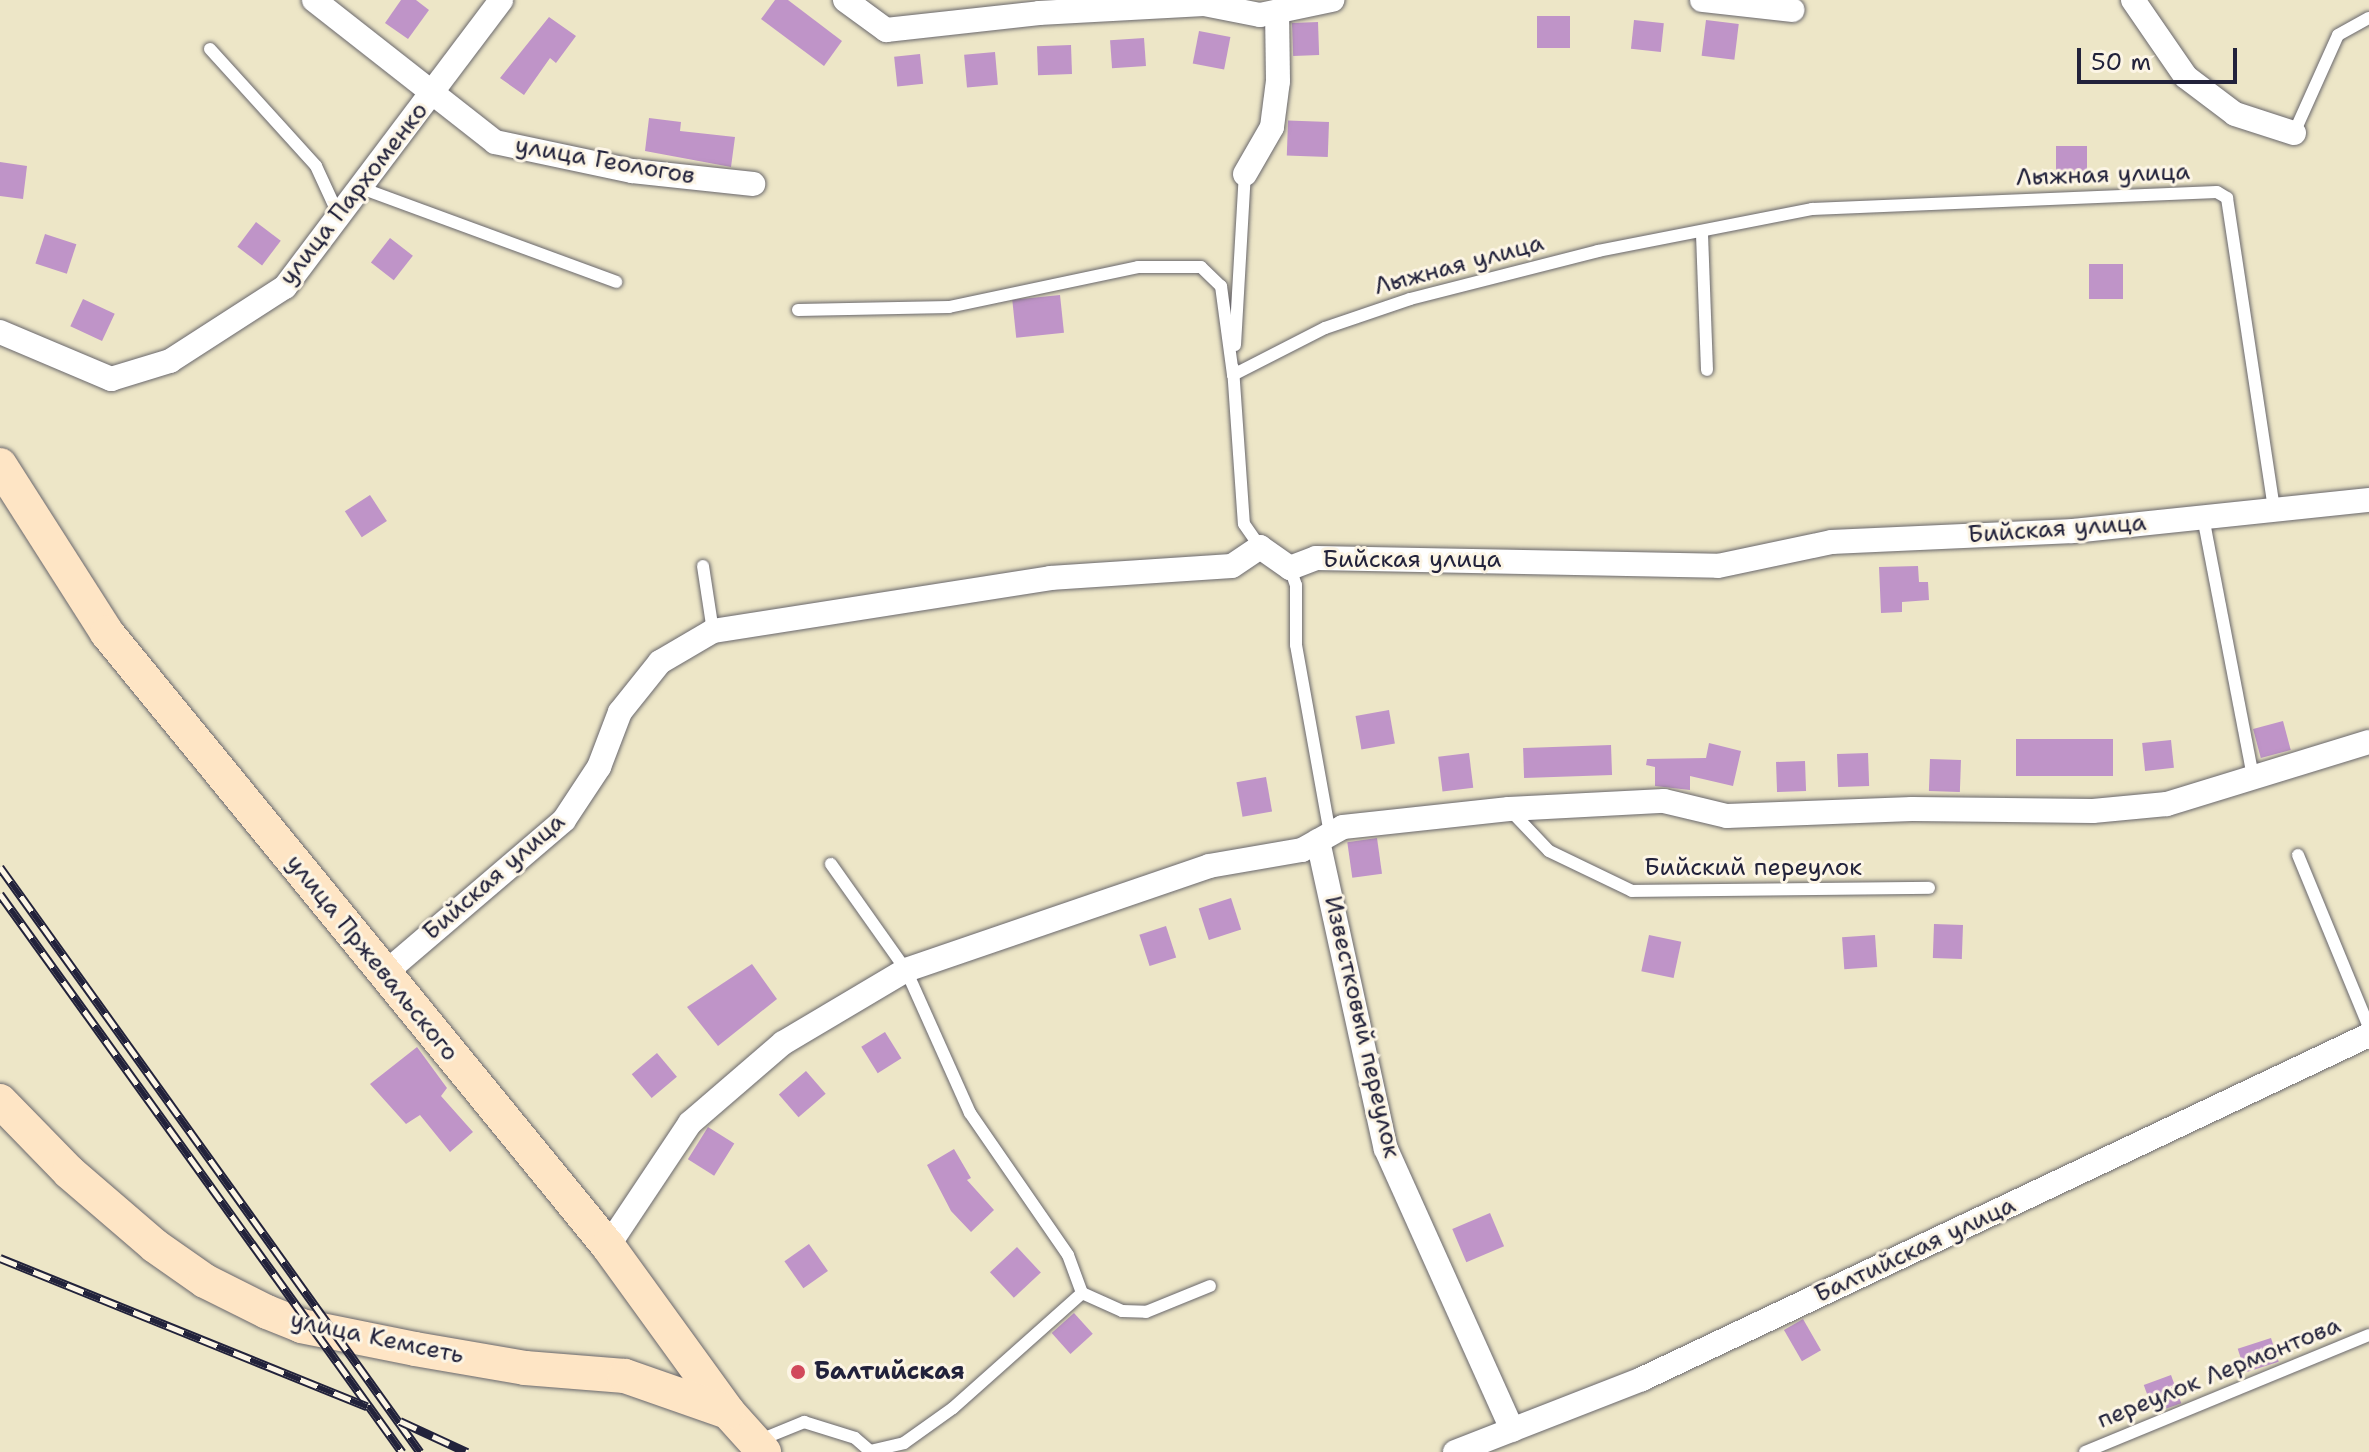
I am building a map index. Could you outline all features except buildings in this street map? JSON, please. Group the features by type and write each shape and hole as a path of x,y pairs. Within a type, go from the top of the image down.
{"street":[{"name":"улица Геологов","path":"314,0 434,90 495,142 632,171 753,184"},
{"name":"улица Пархоменко","path":"0,332 111,379 170,361 285,287 501,0"},
{"path":"845,0 886,30 1055,6 1204,4 1260,15 1332,0"},
{"path":"1702,0 1792,10"},
{"path":"2133,0 2186,77 2235,114 2294,133"},
{"path":"1245,174 1272,127 1278,81 1277,12"},
{"name":"улица Пржевальского","path":"0,465 107,633 608,1246 728,1412 760,1447"},
{"name":"Бийская улица","path":"385,973 564,820 599,767 620,712 660,662 713,631 1050,578 1232,566 1260,547 1290,568 1316,558 1718,566 1832,542 2073,531 2369,500"},
{"path":"608,1246 690,1123 783,1043 906,970 1209,866 1302,850 1343,827 1509,809 1664,801 1727,816 1912,809 2093,811 2167,804 2369,742"},
{"name":"Известковый переулок","path":"1324,838 1386,1149 1503,1439"},
{"name":"Балтийская улица","path":"1455,1452 1503,1439 1642,1379 2369,1035"},
{"name":"улица Кемсеть","path":"0,1101 69,1172 155,1246 205,1281 267,1312 301,1326 525,1368 625,1376 728,1412"}],"lane":[{"path":"2294,133 2338,35 2369,18"},
{"path":"210,49 316,166 339,216"},
{"path":"1233,375 1245,174"},
{"path":"361,188 616,282"},
{"name":"Лыжная улица","path":"1233,375 1325,328 1410,299 1598,251 1702,234 1812,209 1913,202 2136,199 2217,192 2227,198 2274,510"},
{"path":"1702,234 1707,370"},
{"path":"798,310 949,307 1138,267 1201,267 1221,286 1233,375 1244,524 1260,547"},
{"path":"2203,517 2253,777"},
{"path":"703,566 713,631"},
{"name":"Известковый переулок","path":"1290,568 1296,585 1296,645 1324,838"},
{"name":"Бийский переулок","path":"1509,809 1549,851 1632,891 1929,888"},
{"path":"2298,855 2369,1027"},
{"path":"831,864 906,970 970,1113 1068,1255 1082,1293 1122,1311 1146,1312 1210,1286"},
{"name":"улица Пржевальского","path":"760,1447 804,1422 855,1438 870,1451 904,1443 953,1408 1082,1293"},
{"name":"переулок Лермонтова","path":"2085,1452 2369,1335"}],"railway":[{"path":"0,867 420,1452"},
{"path":"0,894 402,1452"},
{"path":"0,1258 367,1406"},
{"path":"400,1421 467,1452"}],"place":[{"name":"Балтийская","path":"798,1372"}]}
